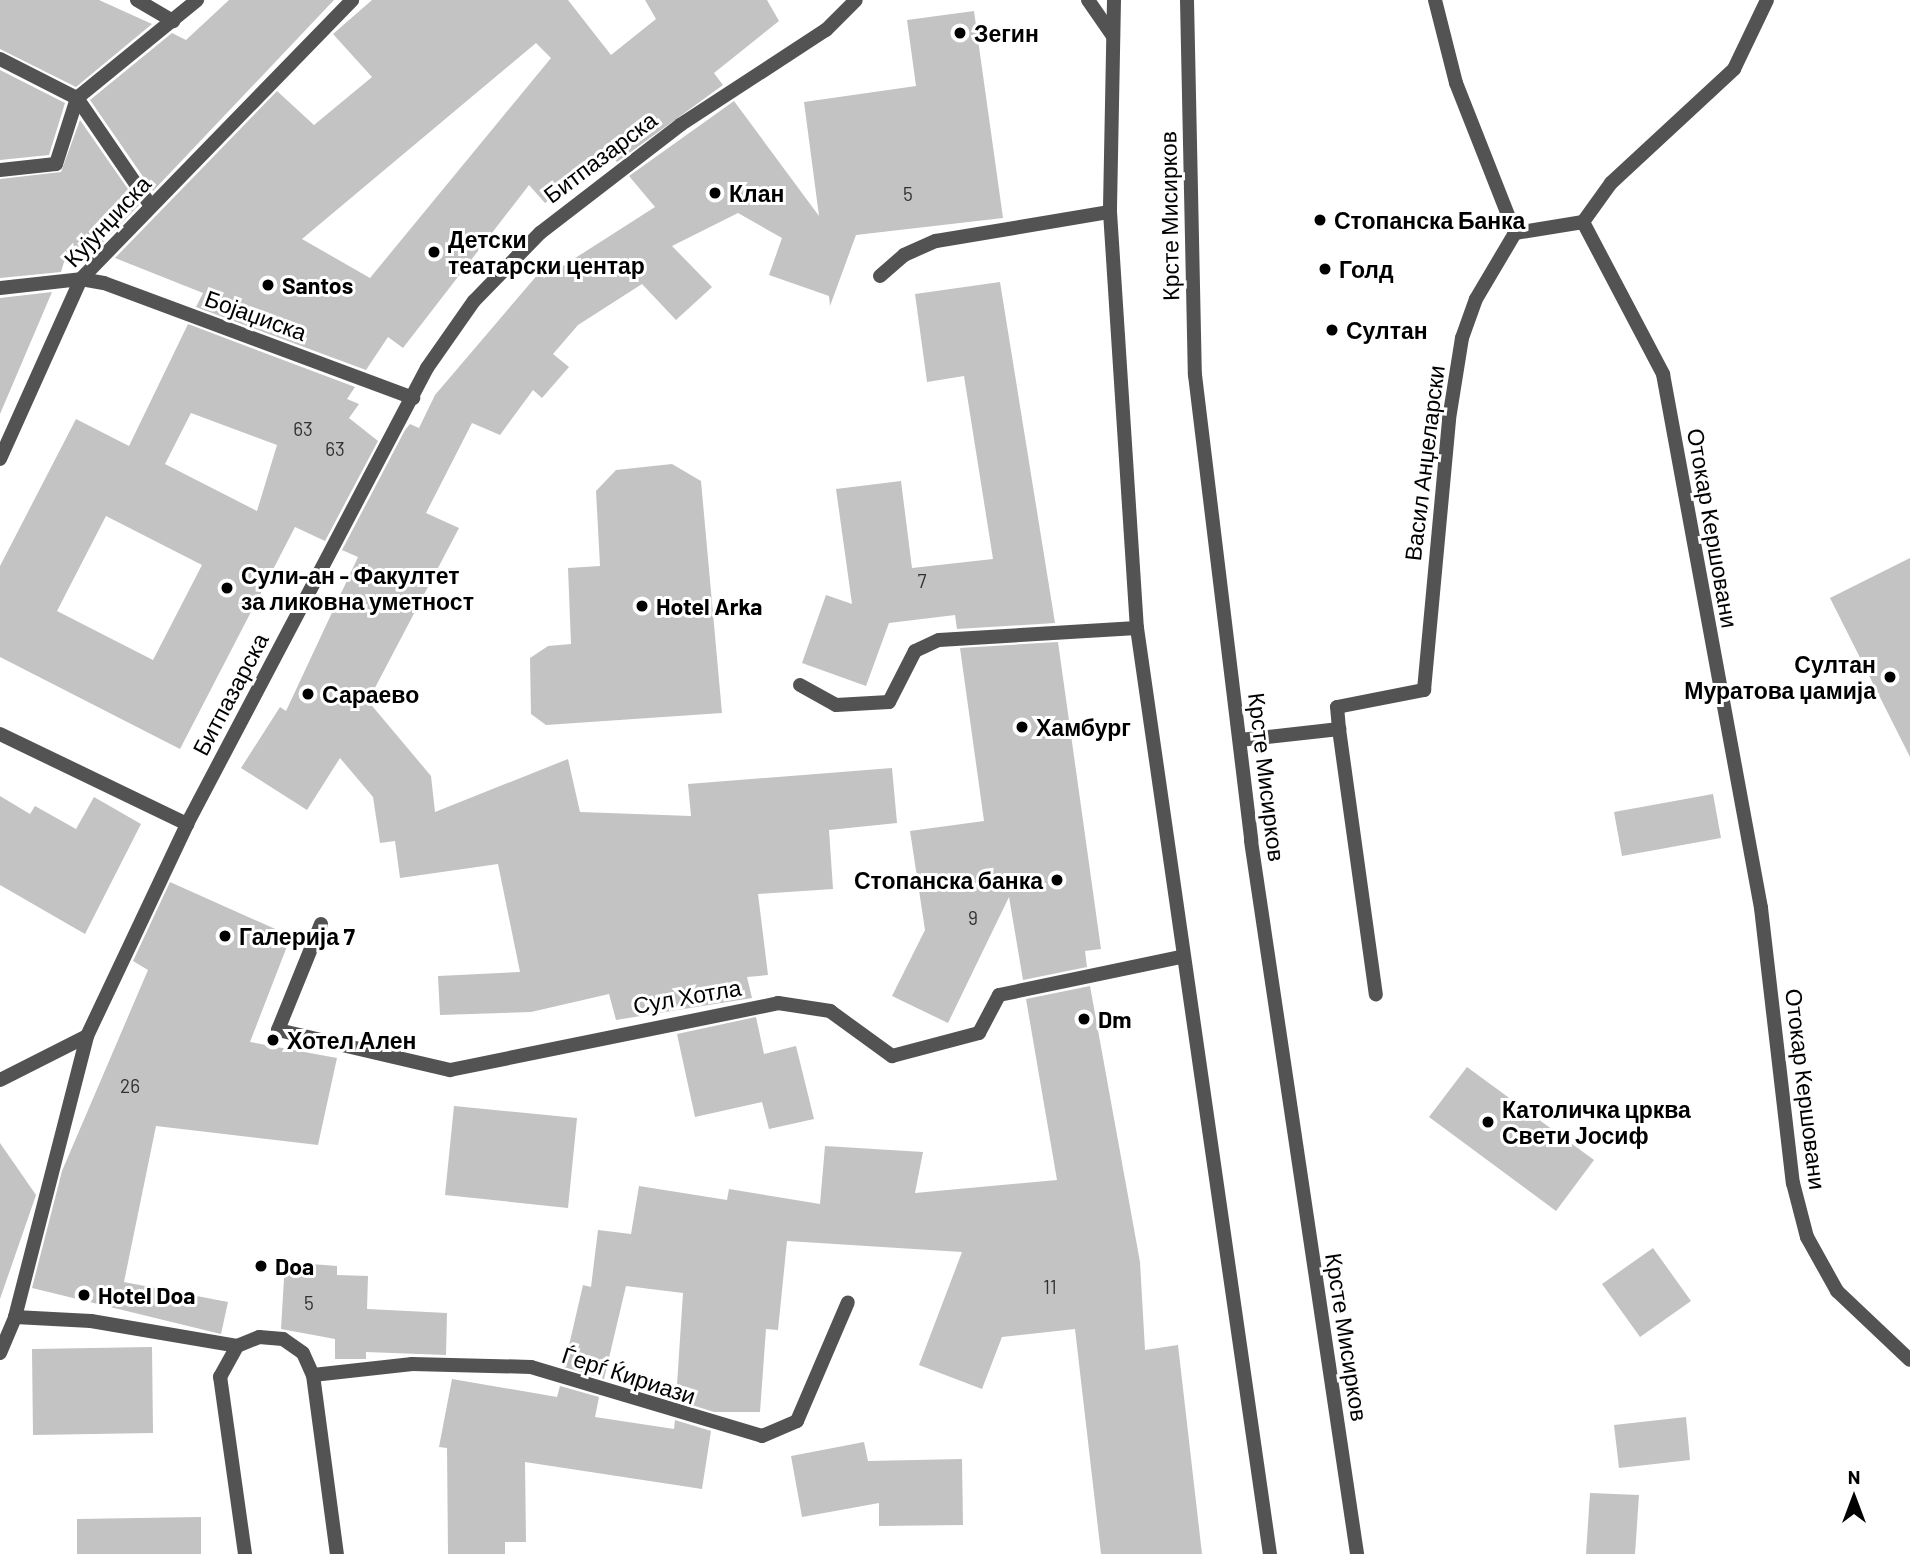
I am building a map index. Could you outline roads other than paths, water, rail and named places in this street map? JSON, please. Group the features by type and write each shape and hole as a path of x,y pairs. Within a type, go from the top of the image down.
{"street":[{"path":"137,0 173,21"},
{"path":"0,170 56,164 77,98 197,0"},
{"name":"Кујунџиска","path":"0,459 81,279 352,0"},
{"name":"Битпазарска","path":"0,1353 15,1317 88,1036 187,824 413,398 474,301 540,233 680,125 826,30 856,0"},
{"path":"1088,0 1113,36"},
{"path":"1114,0 1110,212 1137,628 1181,957 1270,1554"},
{"name":"Крсте Мисирков","path":"1187,0 1195,376 1240,740 1357,1554"},
{"path":"1435,0 1457,83 1515,233 1583,222 1611,183 1734,69 1766,0"},
{"path":"0,59 77,98 151,206"},
{"path":"880,276 904,256 936,241 1110,212"},
{"name":"Отокар Кершовани","path":"1583,222 1663,374 1761,908 1793,1183 1807,1237 1837,1291 1910,1360"},
{"name":"Васил Анџеларски","path":"1339,729 1337,706 1424,690 1462,338 1476,299 1515,233"},
{"path":"0,288 81,279"},
{"name":"Бојаџиска","path":"81,279 413,398"},
{"path":"800,685 836,705 889,702 915,651 939,640 1137,628"},
{"path":"1240,740 1339,729 1377,994"},
{"path":"0,734 187,824"},
{"name":"Сул Хотла","path":"321,924 278,1030 450,1070 778,1003 830,1011 892,1056 979,1033 999,995 1181,957"},
{"path":"0,1080 88,1036"},
{"name":"Ѓерѓ Ќириази","path":"313,1376 412,1364 531,1367 762,1436 797,1421 848,1302"},
{"path":"15,1317 91,1321 237,1346 259,1337 283,1339 303,1353 313,1376 337,1554"},
{"path":"237,1346 220,1377 245,1554"}],"place":[{"name":"Зегин","path":"960,33"},
{"name":"Клан","path":"715,193"},
{"name":"Стопанска Банка","path":"1320,220"},
{"name":"Детски театарски центар","path":"434,252"},
{"name":"Голд","path":"1325,269"},
{"name":"Santos","path":"268,285"},
{"name":"Султан","path":"1332,330"},
{"name":"Сули-ан - Факултет за ликовна уметност","path":"227,588"},
{"name":"Hotel Arka","path":"642,606"},
{"name":"Султан Муратова џамија","path":"1890,677"},
{"name":"Сараево","path":"308,694"},
{"name":"Хамбург","path":"1022,727"},
{"name":"Стопанска банка","path":"1057,880"},
{"name":"Галерија 7","path":"225,936"},
{"name":"Dm","path":"1084,1019"},
{"name":"Хотел Ален","path":"273,1040"},
{"name":"Католичка црква Свети Јосиф","path":"1488,1122"},
{"name":"Doa","path":"261,1266"},
{"name":"Hotel Doa","path":"84,1295"}]}
